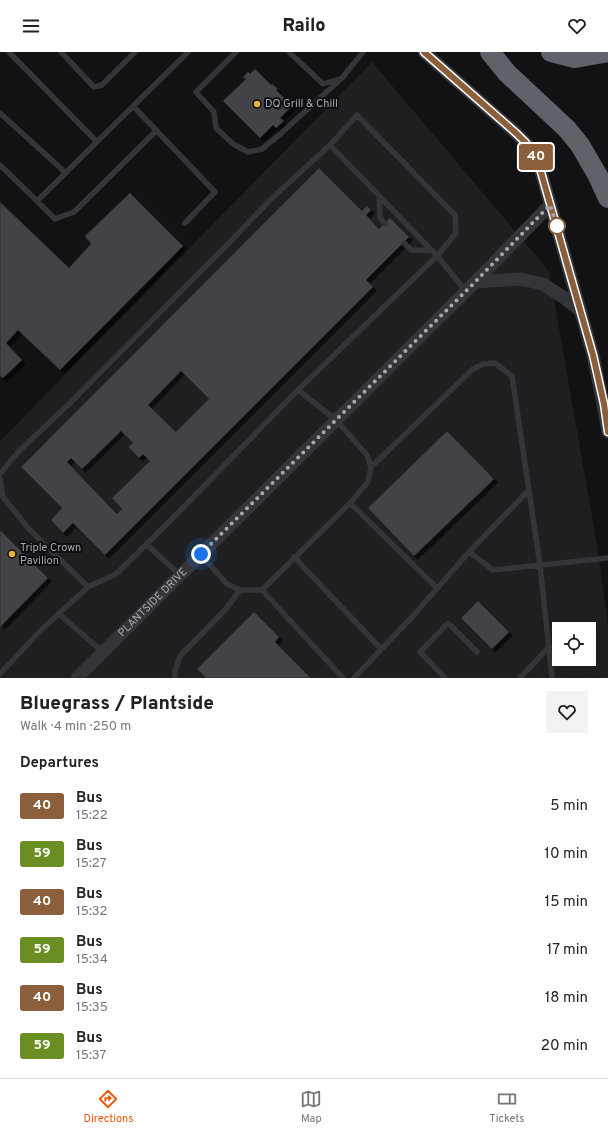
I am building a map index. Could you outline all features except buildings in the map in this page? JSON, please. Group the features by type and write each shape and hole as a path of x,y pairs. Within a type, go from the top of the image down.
{"highway":[{"path":"490,52 507,73 567,129 580,145 598,176 608,198"},
{"path":"551,52 575,58 608,52"}],"street":[{"path":"424,52 526,143 536,157 593,355 604,404 608,432"},
{"name":"PLANTSIDE DRIVE","path":"77,678 471,287 550,205"},
{"path":"471,287 520,279 543,284 564,297 580,310"}],"lane":[{"path":"9,52 97,142"},
{"path":"61,52 94,87 102,85 135,52"},
{"path":"37,201 134,107 188,52"},
{"path":"236,52 196,92 214,112 216,128 232,144 248,152 262,149 342,78 363,52"},
{"path":"289,52 322,84 342,78"},
{"path":"134,107 214,192 185,223"},
{"path":"0,113 66,173"},
{"path":"0,474 18,452 68,405 270,200 330,145 357,115 455,215 456,233 360,330 298,390 116,574 88,587 40,631 0,674"},
{"path":"0,165 55,219 74,212 156,131"},
{"path":"330,145 435,254 471,287"},
{"path":"379,196 380,218 385,224"},
{"path":"404,243 411,250 435,254"},
{"path":"371,468 473,369 483,364 495,363 512,376 540,565 552,678"},
{"path":"201,554 227,584 240,590 262,590 350,503 368,482 371,468 367,455 336,420 298,390"},
{"path":"0,480 3,497 29,529 88,587"},
{"path":"354,678 412,617 469,552 529,490"},
{"path":"350,503 437,588"},
{"path":"146,544 180,575"},
{"path":"469,552 493,570 608,558"},
{"path":"294,557 381,649"},
{"path":"175,678 175,671 180,656 226,609 240,590"},
{"path":"262,590 344,678"},
{"path":"59,614 103,652"},
{"path":"445,678 420,652 448,623 477,652"},
{"path":"520,678 549,647"}],"shaded area":[{"path":"372,62 549,271 597,545 608,624 608,678 0,678 0,441"}],"bus line":[{"name":"40","path":"424,52 517,134 526,143 536,157 593,355 604,404 608,432"}],"place":[{"name":"DQ Grill & Chill","path":"257,104"},
{"name":"Triple Crown Pavilion","path":"12,554"}],"route":[{"path":"201,554 475,282 550,205 557,226"}]}
